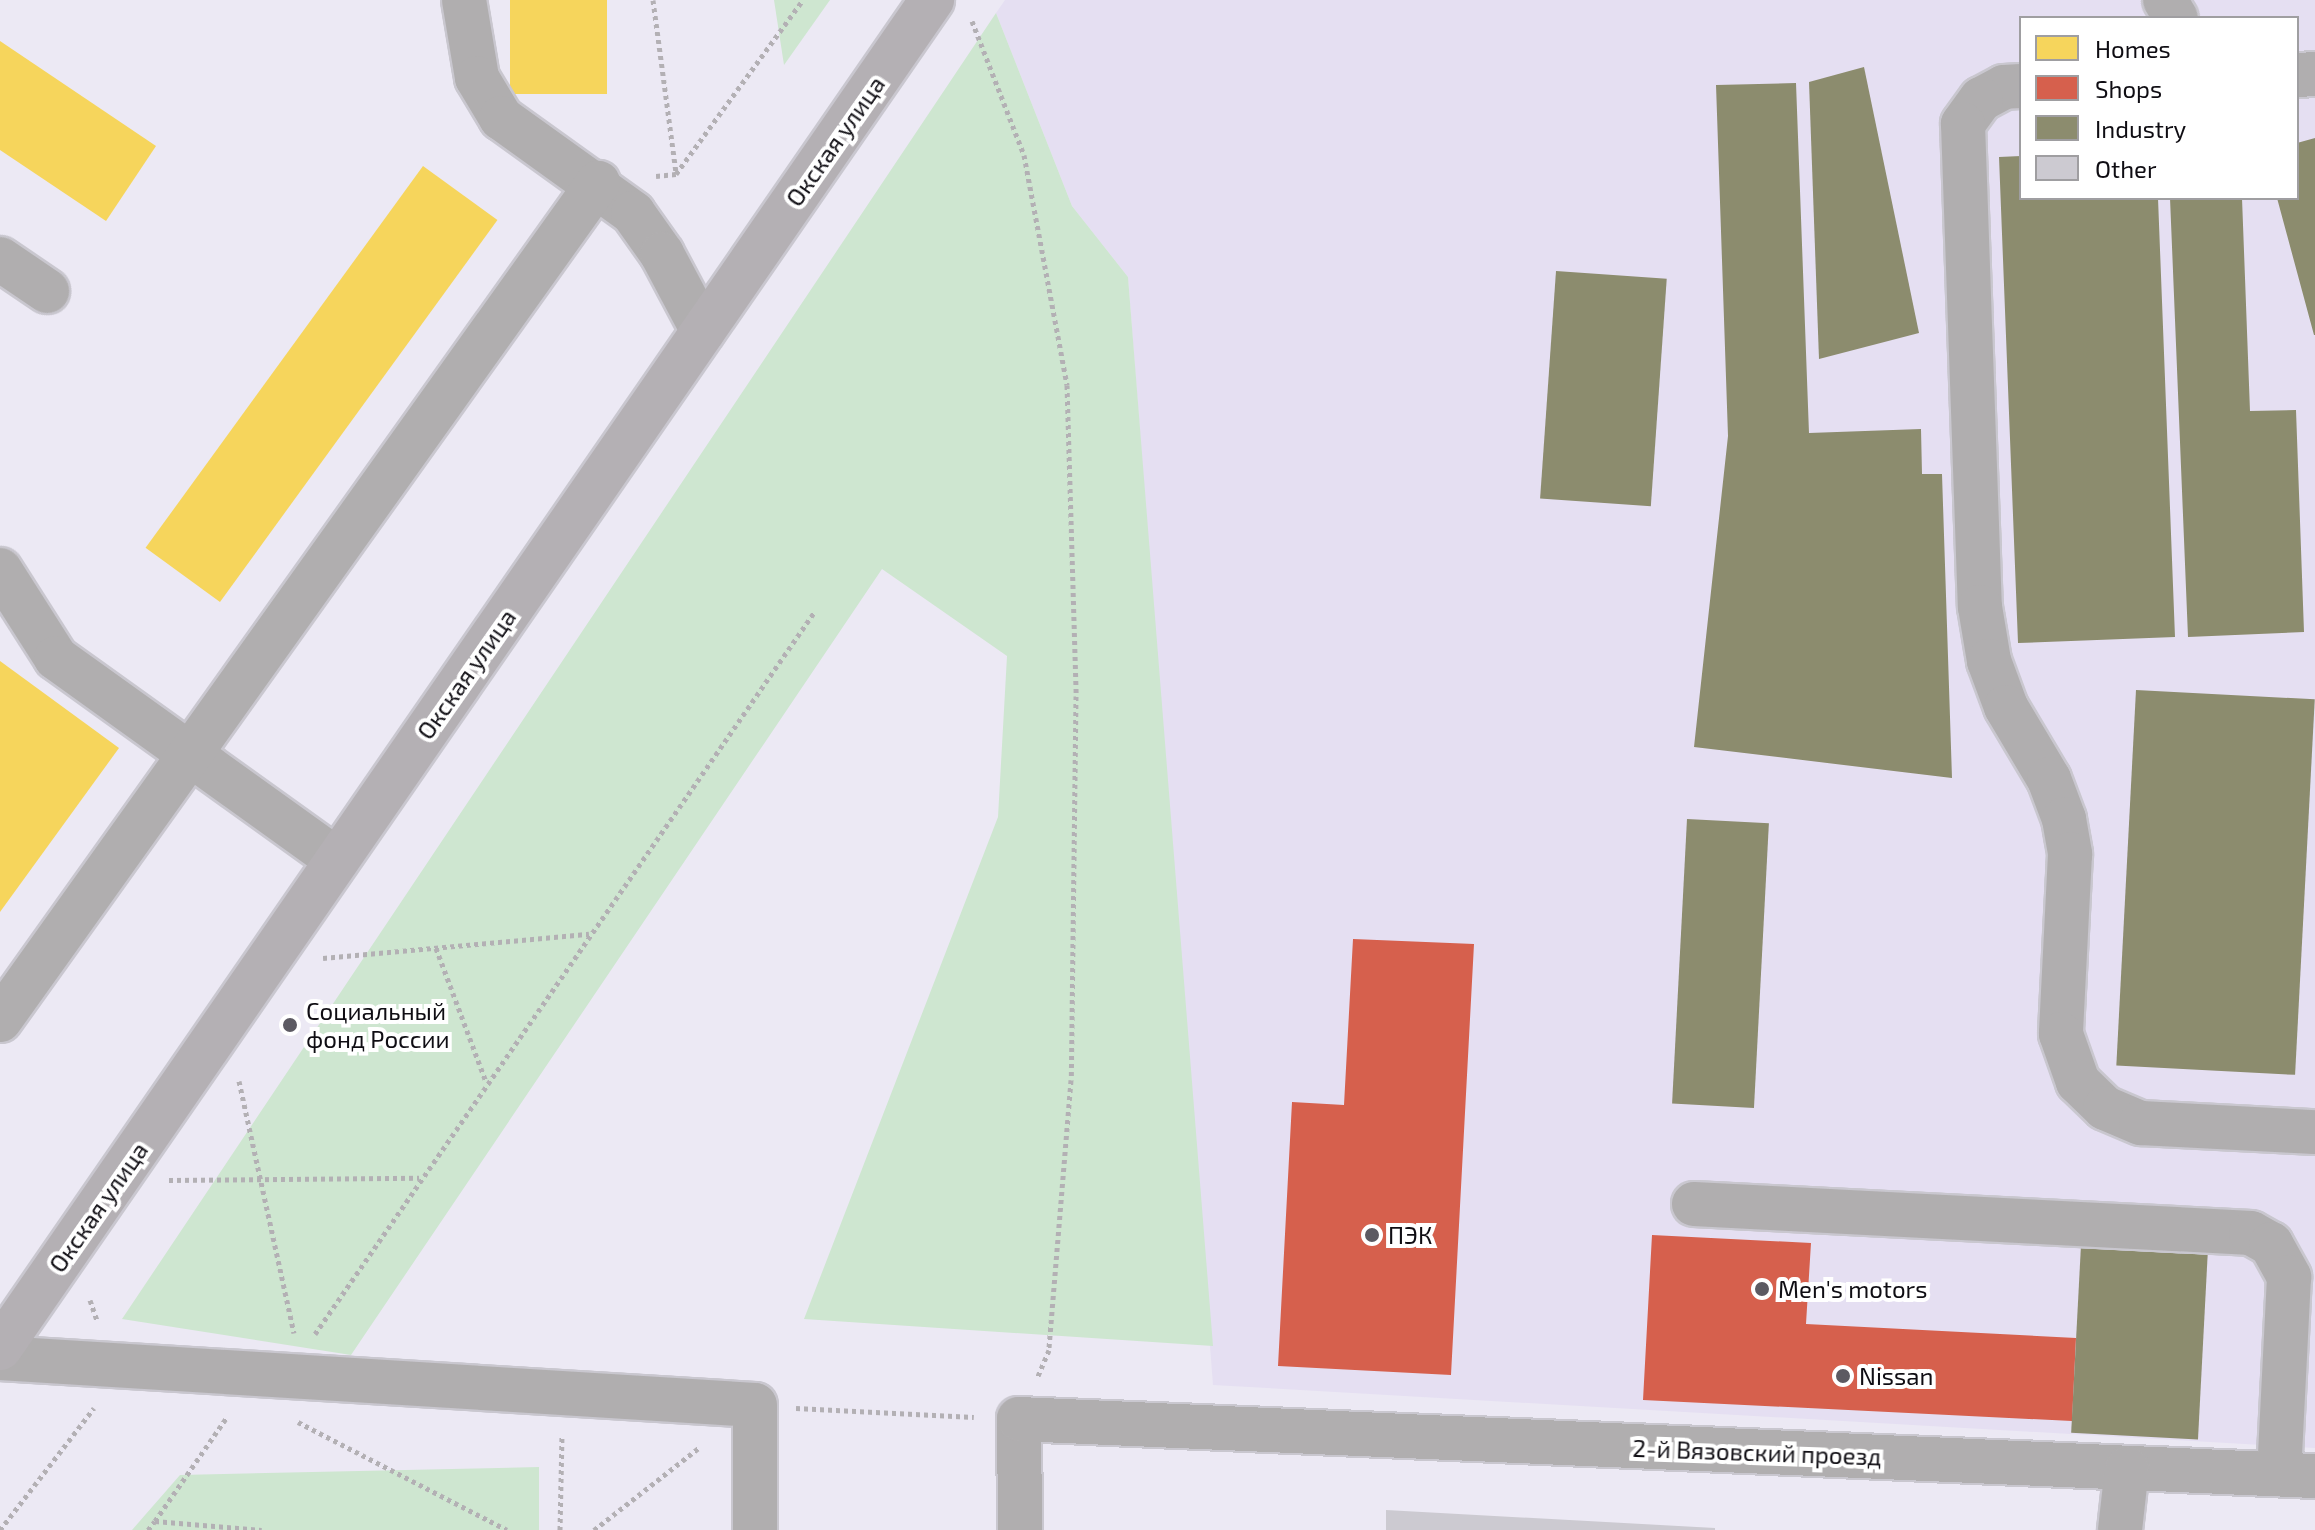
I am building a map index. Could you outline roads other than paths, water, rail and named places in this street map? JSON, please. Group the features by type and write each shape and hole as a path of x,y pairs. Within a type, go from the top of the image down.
{"main road":[{"name":"Окская улица","path":"0,1348 932,0"}],"street":[{"path":"464,0 477,78 501,118 598,183 633,213 662,254 703,331"},
{"path":"2019,86 2004,87 1981,99 1963,124 1980,607 1989,661 2006,707 2049,779 2066,831 2070,854 2061,1034 2078,1082 2105,1108 2141,1123 2315,1132"},
{"path":"0,1020 598,183"},
{"path":"0,259 47,291"},
{"path":"0,570 56,658 337,860"},
{"path":"1694,1204 2251,1233 2271,1244 2289,1277 2297,1475"},
{"path":"0,1358 771,1404 755,1530"},
{"name":"2-й Вязовский проезд","path":"1020,1530 1019,1419 2297,1475"},
{"path":"2120,1530 2127,1468"}],"place":[{"name":"Социальный фонд России","path":"290,1025"},
{"name":"ПЭК","path":"1372,1235"},
{"name":"Men's motors","path":"1762,1289"},
{"name":"Nissan","path":"1843,1376"}]}
